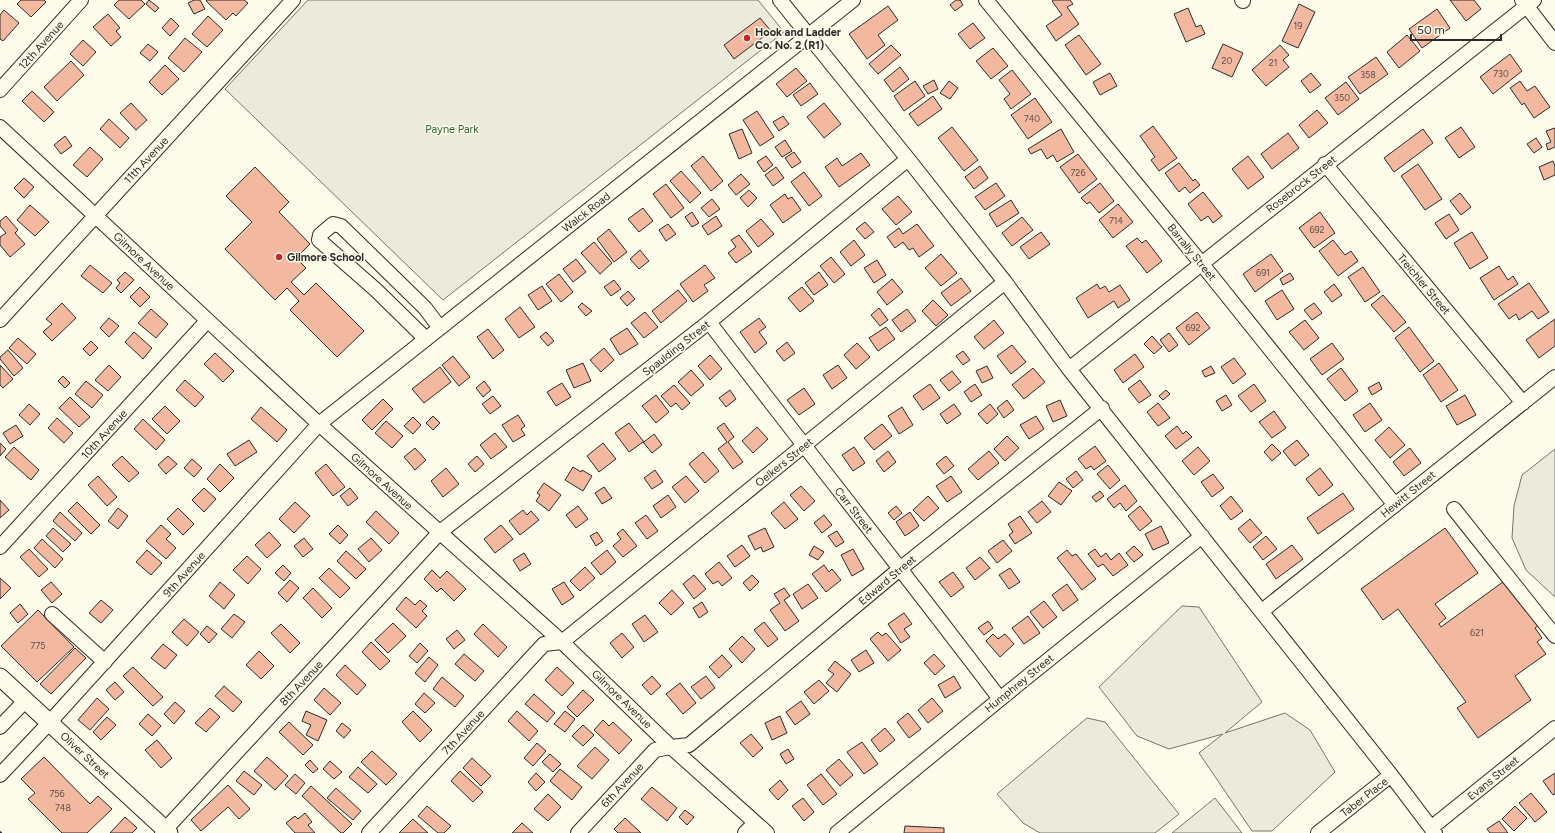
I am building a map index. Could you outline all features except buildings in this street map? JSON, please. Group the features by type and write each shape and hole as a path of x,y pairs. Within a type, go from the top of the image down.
{"main road":[{"name":"Oliver Street","path":"0,678 166,832"}],"street":[{"name":"12th Avenue","path":"0,90 81,0"},
{"name":"11th Avenue","path":"3,310 96,215 293,0"},
{"path":"780,0 1005,282 1069,369 1102,408 1262,611 1391,775 1433,831"},
{"name":"Walck Road","path":"319,424 853,0"},
{"name":"Barrally Street","path":"986,0 1201,263 1395,505"},
{"path":"1528,2 1555,43"},
{"name":"Rosebrock Street","path":"1069,369 1528,2"},
{"name":"Gilmore Avenue","path":"0,127 96,215 207,321 319,424 562,642 671,747 767,833"},
{"name":"Spaulding Street","path":"440,532 709,322 908,159"},
{"name":"Treichler Street","path":"1325,164 1523,403"},
{"path":"426,339 376,290 319,240 320,235 333,224 341,226 425,308 440,328"},
{"name":"Oelkers Street","path":"562,642 1005,282"},
{"name":"10th Avenue","path":"0,547 207,321"},
{"name":"Carr Street","path":"709,322 803,446 901,568 1000,699"},
{"name":"Hewitt Street","path":"1262,611 1555,377"},
{"name":"Edward Street","path":"671,747 690,745 901,568 1102,408"},
{"name":"9th Avenue","path":"0,775 105,662 319,424"},
{"path":"1454,509 1555,636"},
{"name":"8th Avenue","path":"166,832 440,532"},
{"name":"Humphrey Street","path":"837,833 1202,536"},
{"path":"52,614 105,662"},
{"name":"7th Avenue","path":"369,833 544,644 562,642"},
{"path":"0,727 26,701"},
{"name":"Evans Street","path":"1433,831 1555,728"},
{"name":"6th Avenue","path":"578,833 655,750 671,747"},
{"name":"Taber Place","path":"1318,833 1391,775"},
{"path":"745,833 755,823"}],"green space":[{"name":"Payne Park","path":"308,0 758,0 784,32 443,300 225,89"},
{"path":"1555,449 1555,597 1526,570 1512,538 1514,506 1522,475"},
{"path":"1182,606 1199,607 1262,702 1225,733 1285,713 1310,730 1335,772 1272,831 1252,831 1199,753 1223,734 1169,749 1137,736 1099,687"},
{"path":"1087,718 1105,722 1179,814 1155,833 1040,833 1023,823 997,794"},
{"path":"1215,798 1242,833 1172,833"}],"place":[{"name":"Hook and Ladder Co. No. 2 (R1)","path":"747,38"},
{"name":"Gilmore School","path":"279,257"}]}
